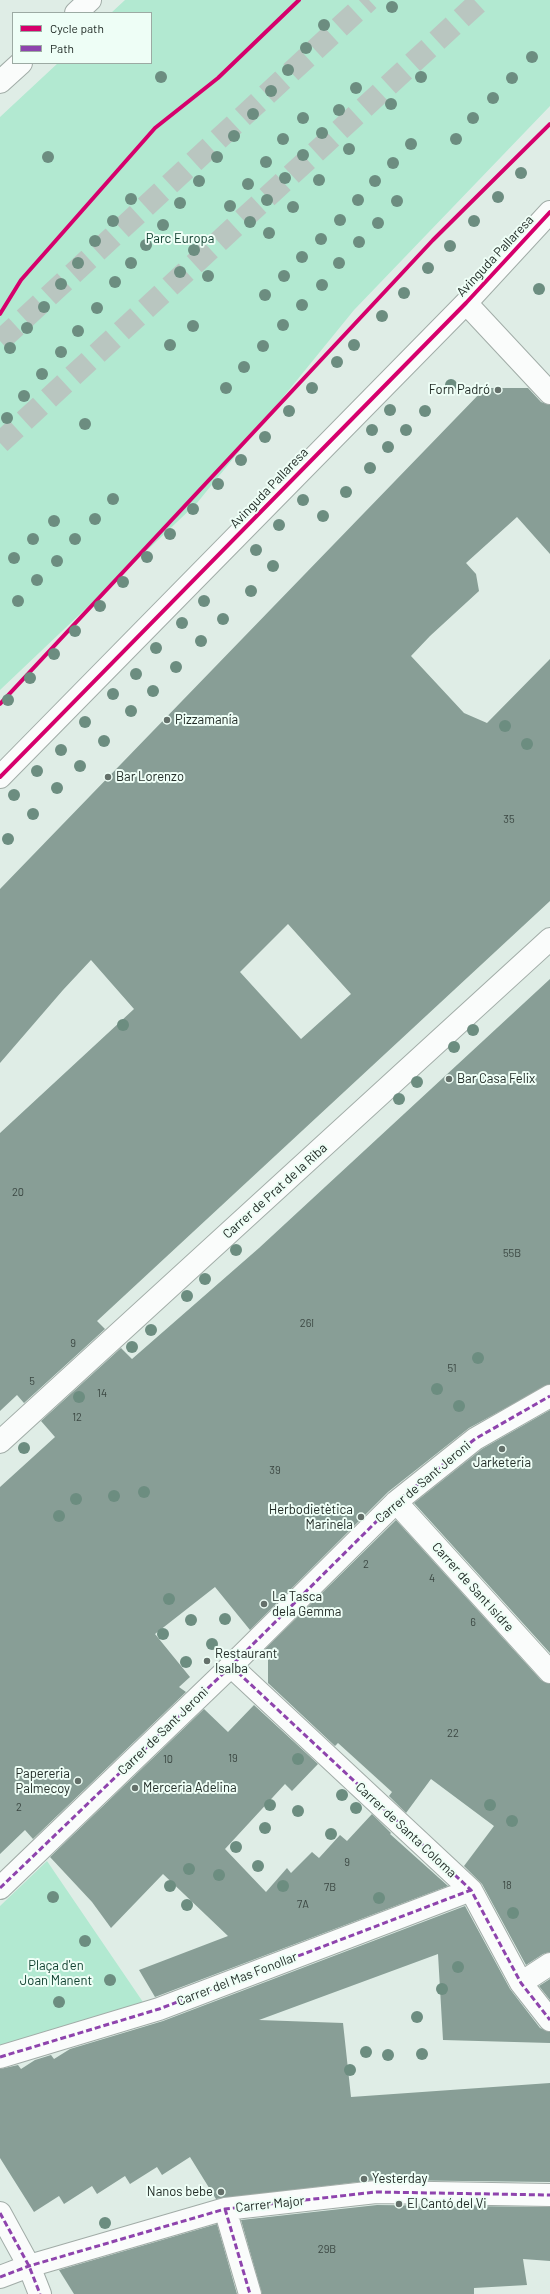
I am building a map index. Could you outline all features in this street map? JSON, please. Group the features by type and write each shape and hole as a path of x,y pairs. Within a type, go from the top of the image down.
{"street":[{"path":"77,12 90,0"},
{"path":"0,82 20,64"},
{"name":"Avinguda Pallaresa","path":"0,777 466,303 550,212"},
{"path":"466,303 550,393"},
{"name":"Carrer de Prat de la Riba","path":"0,1442 550,939"},
{"name":"Carrer de Sant Jeroni","path":"0,1888 231,1666 396,1502 474,1439 550,1396"},
{"name":"Carrer de Sant Isidre","path":"396,1502 550,1672"},
{"name":"Carrer de Santa Coloma","path":"231,1666 471,1890 521,1984 550,2020"},
{"name":"Carrer del Mas Fonollar","path":"0,2057 159,2008 471,1890"},
{"path":"521,1984 550,1964"},
{"name":"Carrer Major","path":"0,2277 29,2266 225,2209 376,2192 550,2194"},
{"path":"225,2209 250,2294"},
{"path":"0,2213 29,2266 40,2294"}],"green space":[{"name":"Parc Europa","path":"125,0 550,0 550,106 354,310 197,503 0,690 0,117 57,64 152,64 152,12 112,12"},
{"name":"Plaça d'en Joan Manent","path":"47,1861 145,2005 0,2049 0,1906"}],"building":[{"path":"485,388 528,388 541,402 550,405 550,554 517,517 466,563 476,574 479,591 430,636 411,656 464,713 487,723 550,659 550,901 97,1321 105,1329 24,1403 17,1395 0,1411 0,1133 134,1009 91,960 0,1063 0,889","holes":["288,924 351,994 301,1039 240,972"]},
{"path":"550,979 550,1384 469,1428 388,1492 250,1630 215,1587 155,1634 190,1677 179,1687 186,1692 33,1839 25,1830 0,1854 0,1487 55,1437 41,1421 121,1348 132,1359 259,1248"},
{"path":"550,1410 550,1653 414,1503 482,1449"},
{"path":"396,1520 541,1680 550,1684 550,1952 543,1954 526,1965 482,1884 464,1866 494,1826 431,1779 406,1813 389,1796 392,1792 338,1743 335,1746 268,1683 268,1653 265,1649"},
{"path":"254,1705 318,1764 292,1791 285,1784 225,1849 266,1892 287,1868 291,1873 312,1852 319,1858 340,1835 347,1841 372,1814 391,1833 390,1834 448,1886 155,1997 139,1970 228,1936 163,1874 111,1928 92,1902 50,1857 204,1709 228,1732"},
{"path":"465,1906 510,1989 540,2028 550,2032 550,2043 443,2040 438,1954 259,2020 343,2023 351,2097 550,2083 550,2182 376,2180 216,2199 190,2157 162,2175 157,2167 130,2184 125,2176 97,2194 92,2186 64,2204 59,2196 34,2212 0,2158 0,2069 18,2065 21,2069 35,2060 51,2055 54,2059 70,2049 163,2021"},
{"path":"550,1979 550,2000 539,1986"},
{"path":"377,2205 550,2207 550,2261 523,2259 527,2285 474,2288 474,2294 262,2294 241,2220"},
{"path":"217,2224 237,2294 74,2294 59,2270"}],"tunnel":[{"path":"0,341 369,0"},
{"path":"0,443 481,0"}],"marked path":[{"path":"0,1888 231,1666 396,1502 475,1439 550,1396"},
{"path":"231,1666 471,1890 521,1983 550,2020"},
{"path":"0,2057 159,2009 471,1890"},
{"path":"0,2277 29,2266 225,2209 376,2192 550,2195"},
{"path":"225,2209 250,2294"},
{"path":"0,2213 29,2266 40,2294"}],"cycle path":[{"path":"0,314 21,280 155,128 218,78 299,0"},
{"path":"0,704 433,240 550,124"},
{"path":"0,777 466,303 550,212"}],"place":[{"name":"Forn Padró","path":"498,390"},
{"name":"Pizzamanía","path":"167,720"},
{"name":"Bar Lorenzo","path":"108,777"},
{"name":"Bar Casa Felix","path":"449,1079"},
{"name":"Jarketeria","path":"502,1449"},
{"name":"Herbodietètica Marinela","path":"361,1517"},
{"name":"La Tasca dela Gemma","path":"264,1604"},
{"name":"Restaurant Isalba","path":"207,1661"},
{"name":"Papereria Palmecoy","path":"78,1781"},
{"name":"Merceria Adelina","path":"135,1788"},
{"name":"Yesterday","path":"364,2179"},
{"name":"Nanos bebe","path":"221,2192"},
{"name":"El Cantó del Vi","path":"399,2204"}]}
